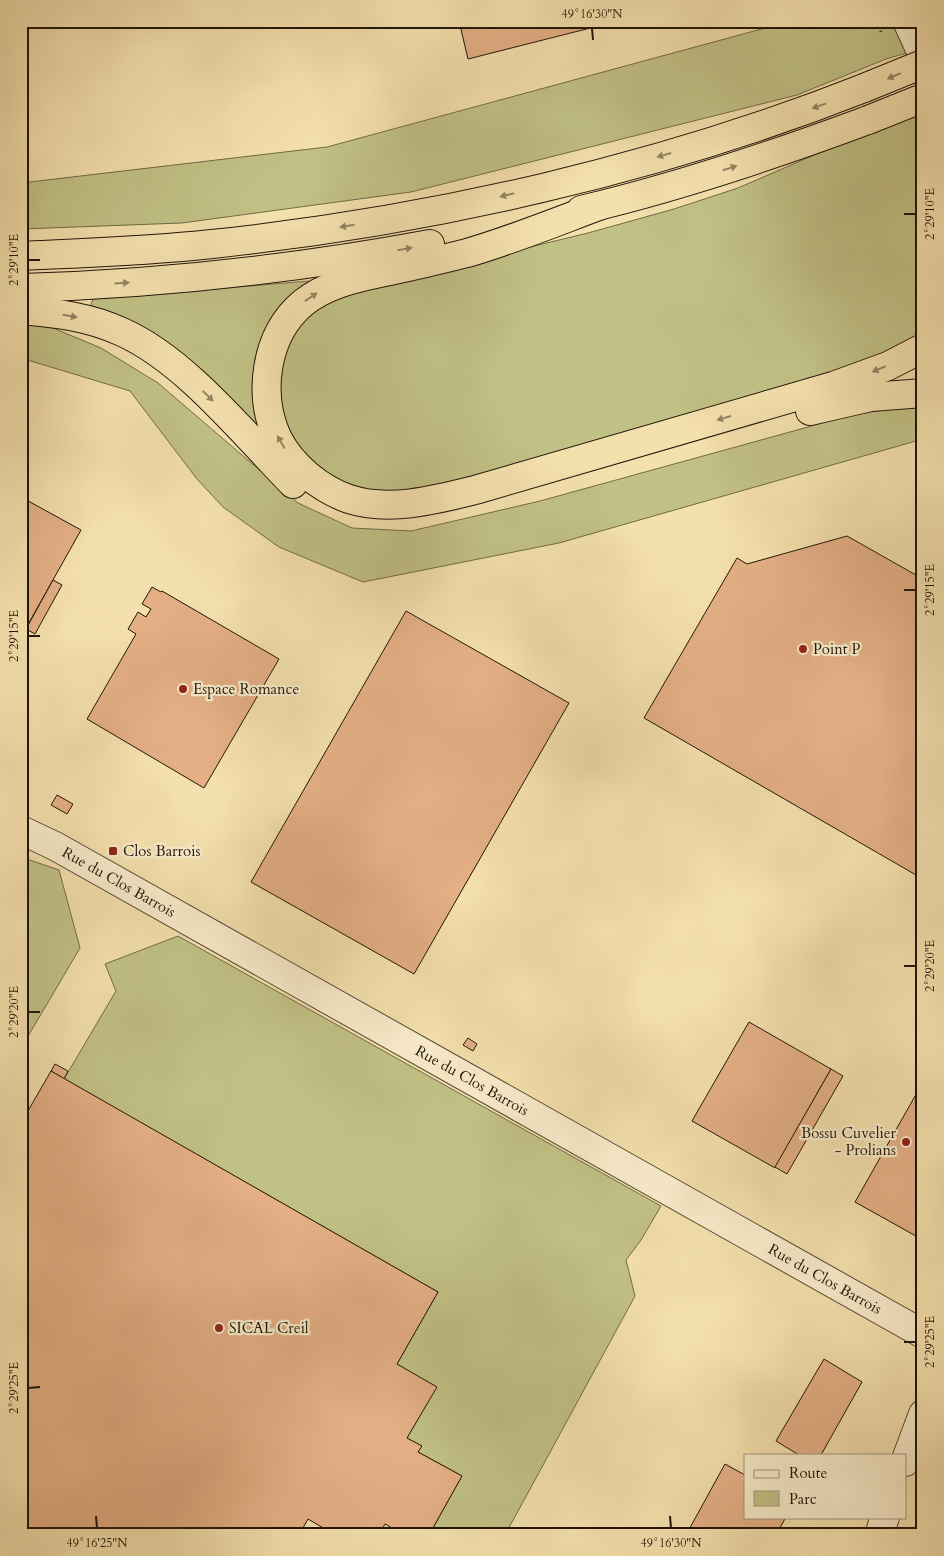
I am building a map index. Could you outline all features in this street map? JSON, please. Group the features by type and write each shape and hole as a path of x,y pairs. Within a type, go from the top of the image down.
{"highway":[{"path":"21,256 113,252 211,244 422,214 566,181 662,156 796,114 923,64"},
{"path":"21,288 180,279 311,263 464,238 599,206 689,181 772,155 923,98"},
{"path":"599,206 470,252 344,282 320,292 302,304 286,322 275,342 268,364 267,378 270,416 278,438 289,455 317,483 349,499 369,503 393,504 440,498 475,490 833,386 888,366 923,348"},
{"path":"21,310 79,318 110,327 137,339 166,359 194,383 308,498 337,511 374,518 412,517 446,511 661,454 838,404 887,395 923,393"}],"street":[{"path":"907,21 923,56"},
{"name":"Rue du Clos Barrois","path":"21,830 55,846 923,1334"},
{"path":"906,1459 923,1414"}],"green space":[{"path":"791,21 896,21 910,52 886,59 797,95 411,192 182,223 21,229 21,183 327,147"},
{"path":"923,108 923,335 901,351 528,467 374,498 313,471 283,429 274,392 291,330 335,294 588,233 674,209 738,188"},
{"path":"309,281 292,296 270,450 93,309 91,304 93,299"},
{"path":"21,323 53,328 101,348 158,383 298,503 352,528 411,531 540,501 848,416 923,403 923,439 559,543 363,582 279,547 223,507 197,479 130,391 21,358"},
{"path":"21,857 59,870 80,948 21,1048"},
{"path":"178,936 661,1206 641,1240 626,1260 635,1296 505,1535 429,1535 462,1476 418,1452 421,1446 407,1438 436,1387 397,1364 438,1292 64,1079 116,991 105,964"}],"building":[{"path":"459,21 618,21 468,59"},
{"path":"21,497 81,530 21,637"},
{"name":"Point P","path":"847,536 923,579 923,879 644,718 737,558 747,564"},
{"path":"53,580 62,585 35,634 26,629"},
{"name":"Espace Romance","path":"152,587 279,659 204,788 87,719 136,634 128,629 138,612 146,617 151,609 142,604"},
{"path":"406,611 569,703 414,974 251,882"},
{"path":"57,795 73,804 67,814 51,805"},
{"path":"749,1022 831,1069 775,1168 692,1121"},
{"path":"468,1038 477,1044 473,1051 463,1045"},
{"path":"55,1064 68,1071 64,1079 51,1071"},
{"path":"831,1069 843,1076 787,1174 775,1167"},
{"name":"SICAL Creil","path":"51,1071 438,1292 397,1364 437,1387 407,1438 422,1446 418,1452 462,1476 429,1535 404,1535 385,1524 379,1535 335,1535 308,1519 299,1535 21,1535 21,1123"},
{"name":"Bossu Cuvelier - Prolians","path":"923,1082 923,1240 855,1202"},
{"path":"824,1359 862,1382 822,1454 797,1454 776,1441"},
{"path":"725,1464 744,1474 744,1518 785,1518 776,1535 686,1535"}],"place":[{"name":"Point P","path":"803,649"},
{"name":"Espace Romance","path":"183,689"},
{"name":"Clos Barrois","path":"113,851"},
{"name":"Bossu Cuvelier - Prolians","path":"906,1142"},
{"name":"SICAL Creil","path":"219,1328"}]}
